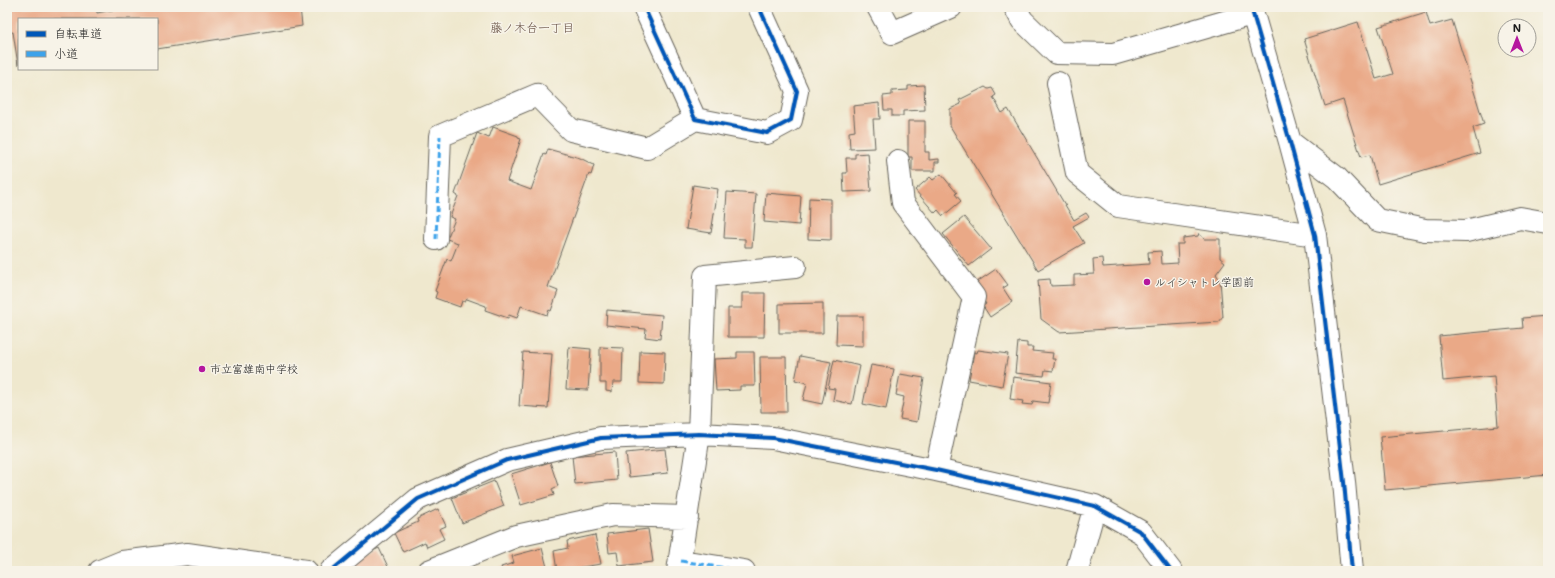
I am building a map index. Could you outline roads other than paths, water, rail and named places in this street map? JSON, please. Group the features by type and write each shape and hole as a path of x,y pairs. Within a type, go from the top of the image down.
{"street":[{"path":"644,7 695,119"},
{"path":"436,239 440,136 537,95 570,130 647,148 695,119 767,133 791,120 797,91 759,7"},
{"path":"878,7 892,33 951,7"},
{"path":"1015,7 1022,20 1056,53 1113,54 1252,10 1315,235 1344,482 1352,571"},
{"path":"1058,83 1077,173 1118,206 1315,235"},
{"path":"1290,142 1337,178 1377,220 1425,230 1452,231 1466,231 1520,218 1548,223"},
{"path":"898,161 904,203 974,297 936,470"},
{"path":"744,571 680,566 699,434 705,276 795,267"},
{"path":"331,571 418,500 507,460 601,438 699,434 773,438 936,470 1095,506 1141,532 1171,571"},
{"path":"1077,571 1095,506"},
{"path":"429,571 516,536 613,515 687,517"},
{"path":"100,571 122,562 187,554 306,571"}],"place":[{"name":"ルイシャトレ学園前","path":"1147,282"},
{"name":"市立富雄南中学校","path":"202,369"}],"district":[{"name":"藤ノ木台一丁目","path":"532,28"}]}
